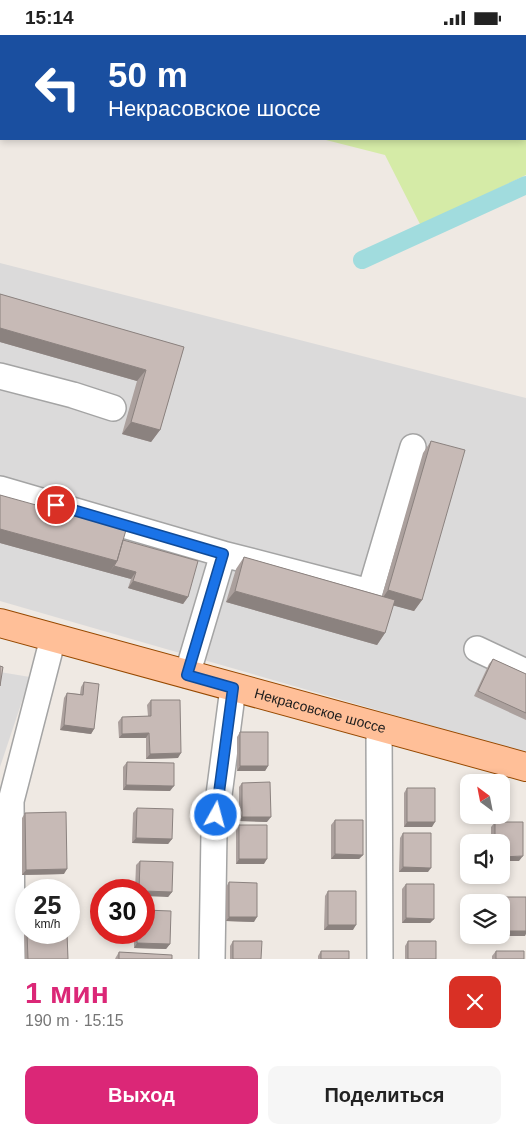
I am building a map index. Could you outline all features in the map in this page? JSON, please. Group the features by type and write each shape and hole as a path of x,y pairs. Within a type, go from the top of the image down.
{"main road":[{"name":"Некрасовское шоссе","path":"0,623 526,767"}],"street":[{"path":"0,376 73,395 113,408"},
{"path":"0,489 223,554 370,592 413,447"},
{"path":"187,675 223,554"},
{"path":"12,959 11,801 53,638"},
{"path":"477,649 526,672"},
{"path":"212,959 214,833 233,688"},
{"path":"379,728 380,959"}],"shaded area":[{"path":"0,263 526,398 526,753 0,601"},
{"path":"0,672 30,677 0,767"}],"green space":[{"path":"326,140 526,140 526,175 421,226 385,155"}],"building":[{"path":"0,294 184,347 160,430 131,422 146,370 0,328"},
{"path":"431,441 465,450 422,600 388,590"},
{"path":"0,495 126,530 117,561 0,529"},
{"path":"123,540 198,561 188,597 133,581 136,572 114,566"},
{"path":"244,557 395,600 385,633 235,591"},
{"path":"493,659 526,674 526,713 478,691"},
{"path":"0,666 3,667 0,686"},
{"path":"84,682 99,684 94,729 64,725 67,693 83,695"},
{"path":"151,700 180,700 181,753 150,754 149,733 122,734 122,717 151,716"},
{"path":"240,732 268,732 268,766 240,766"},
{"path":"127,762 174,763 174,786 126,785"},
{"path":"270,782 271,817 242,817 242,783"},
{"path":"407,788 435,788 435,822 407,822"},
{"path":"137,808 173,809 172,839 136,838"},
{"path":"66,812 67,869 26,870 25,813"},
{"path":"335,820 363,820 363,855 335,854"},
{"path":"523,822 523,856 510,857 510,834 495,834 495,824"},
{"path":"239,825 267,825 267,859 239,859"},
{"path":"403,833 431,833 431,868 403,867"},
{"path":"140,861 173,862 172,892 155,891 155,879 139,879"},
{"path":"229,882 257,883 257,917 229,917"},
{"path":"406,884 434,884 434,919 406,918"},
{"path":"328,891 356,891 356,925 328,925"},
{"path":"510,897 526,897 526,931 510,931"},
{"path":"155,910 171,911 170,944 155,944"},
{"path":"233,941 262,941 261,959 233,959"},
{"path":"408,941 436,941 436,959 408,959"},
{"path":"27,944 67,944 68,959 28,959"},
{"path":"321,951 349,951 349,959 321,959"},
{"path":"496,951 524,951 524,959 496,959"},
{"path":"119,952 172,955 172,959 119,959"}],"waterway":[{"path":"362,260 526,185"}],"route":[{"path":"56,505 223,554 187,675 233,688 216,815"}]}
